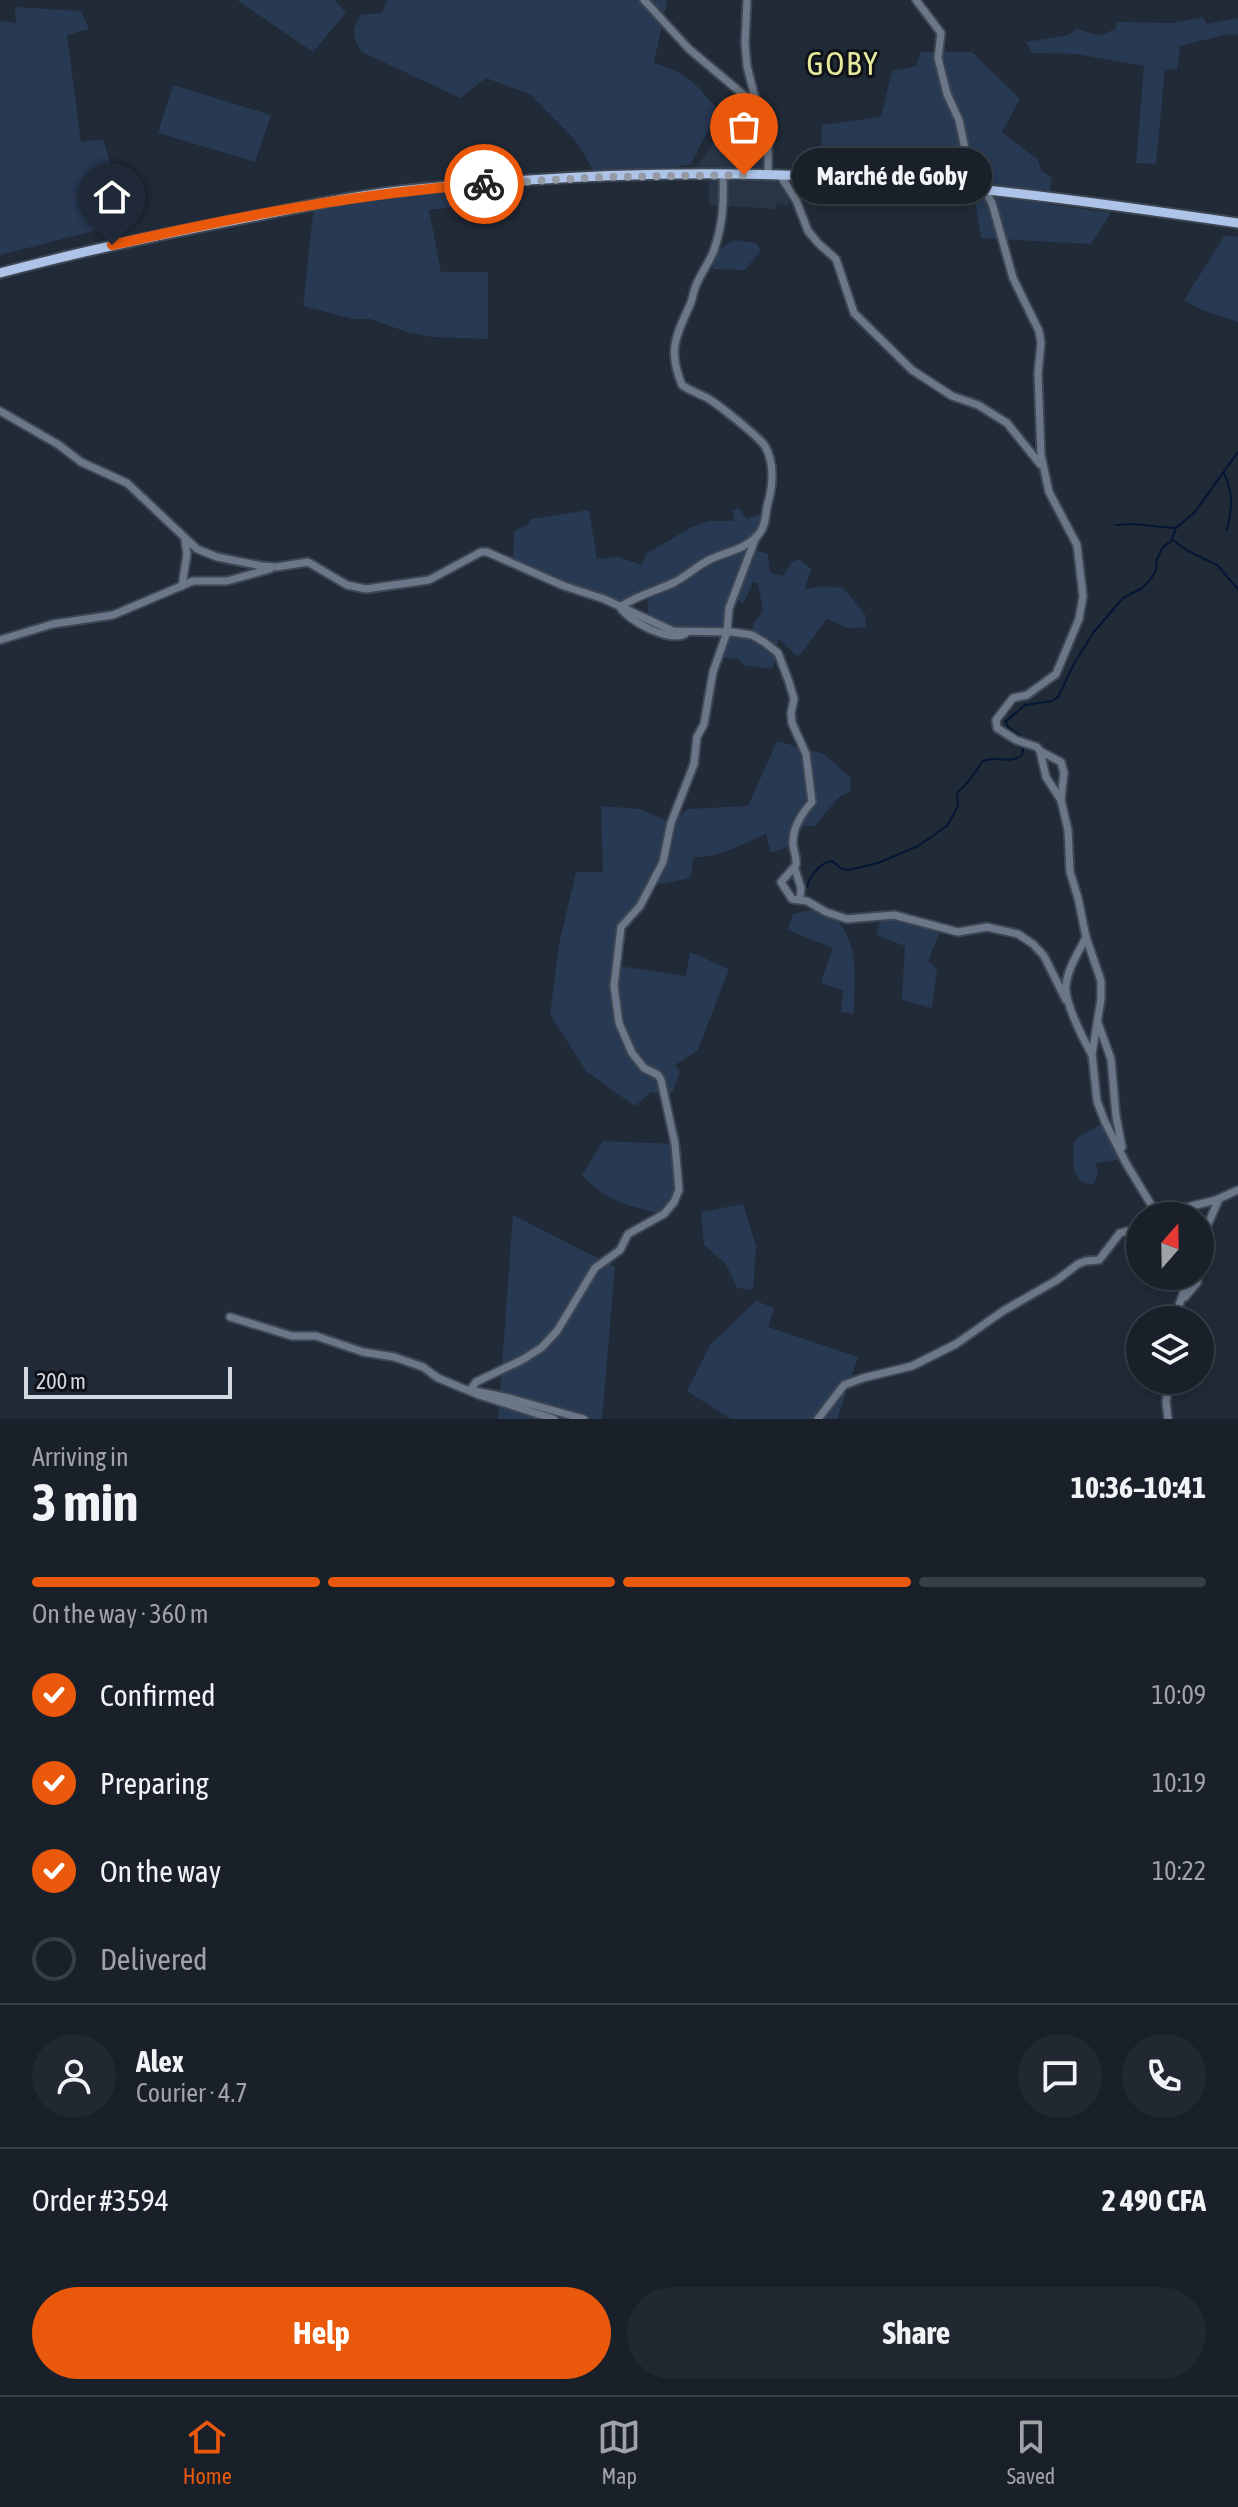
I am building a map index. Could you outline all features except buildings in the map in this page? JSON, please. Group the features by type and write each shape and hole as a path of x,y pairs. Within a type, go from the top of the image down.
{"main road":[{"path":"0,273 162,234 314,205 416,189 603,177 780,175 900,181 1055,197 1238,223"}],"street":[{"path":"644,0 689,49 763,111"},
{"path":"747,0 747,66 755,98 768,126 768,175"},
{"path":"916,0 941,33 938,58 947,94 959,120 967,158 992,203 1020,296 1032,313 1039,331 1043,469 1049,492 1077,545 1083,607 1056,674 1027,695 1013,698 995,724 1016,740 1037,747 1061,762 1064,773 1061,800 1068,830 1070,872 1101,981 1092,1054 1097,1101 1127,1165 1149,1202"},
{"path":"620,607 634,597 670,584 704,562 747,544 762,530 772,488 770,459 764,444 709,399 682,385 674,358 681,321 713,254 721,227 723,175"},
{"path":"780,175 796,200 808,231 836,259 854,313 912,370 952,396 992,412 1007,423 1043,469"},
{"path":"0,411 59,445 81,462 127,483 197,549 217,557 276,567"},
{"path":"470,1390 476,1382 541,1348 557,1331 591,1273 620,1250 628,1234 664,1214 679,1190 675,1144 661,1080 644,1068 626,1043 618,1013 615,978 621,927 640,906 663,862 671,823 694,764 697,737 704,724 713,672 727,632 729,608 756,537"},
{"path":"182,586 187,554 185,539"},
{"path":"0,640 53,624 113,615 200,580 227,581 276,567 308,562 347,585 366,589 429,580 481,552 673,631 752,635 778,653 794,699 792,723 806,754 812,802 798,819 793,845 797,856 795,869 801,888 800,899"},
{"path":"1040,751 1046,777 1061,800"},
{"path":"795,869 781,882 788,896 847,919 894,915 958,932 987,927 1018,934 1044,956 1092,1054"},
{"path":"1066,1000 1067,978 1086,937"},
{"path":"1097,1020 1111,1059 1117,1126 1127,1165"},
{"path":"1207,1202 1238,1190"},
{"path":"1214,1210 1219,1199"},
{"path":"818,1419 844,1385 912,1366 956,1344 1078,1264 1099,1260 1120,1233 1126,1232"},
{"path":"1178,1306 1184,1290"},
{"path":"1179,1303 1191,1290"},
{"path":"230,1317 292,1336 316,1336 363,1352 394,1357 423,1367 438,1378 554,1419"},
{"path":"470,1390 584,1419"},
{"path":"1167,1394 1168,1419"}],"shaded area":[{"path":"237,0 335,0 346,13 313,52"},
{"path":"387,0 667,0 654,63 675,71 695,84 715,106 713,120 691,164 594,171 575,140 530,94 486,78 460,98 362,52 354,34 358,20 361,15 382,13"},
{"path":"15,7 81,11 89,29 67,35 81,142 103,139 129,222 0,255 0,21 16,23"},
{"path":"1203,17 1207,24 1238,18 1238,35 1228,34 1180,46 1177,70 1165,69 1156,164 1136,163 1144,66 1077,54 1032,53 1026,42 1069,35 1077,29 1099,36 1115,29 1117,22 1173,23"},
{"path":"921,52 972,52 1020,99 1002,132 1038,160 1041,171 1052,178 1047,204 1111,213 1091,244 981,238 973,188 820,177 822,125 881,117 892,71 916,66"},
{"path":"173,85 271,115 255,162 158,133"},
{"path":"733,124 770,146 769,175 780,175 789,190 789,205 777,203 776,209 709,205 709,175 691,175 720,133"},
{"path":"474,185 477,204 429,210 441,272 488,272 488,339 432,337 370,319 353,319 303,306 314,205"},
{"path":"1225,235 1238,237 1238,322 1202,310 1184,300"},
{"path":"733,240 756,243 761,250 745,270 713,269 713,254"},
{"path":"739,508 747,519 765,512 767,530 762,530 752,549 768,554 770,573 783,576 792,562 799,559 811,569 805,589 821,586 843,588 865,614 866,627 848,628 827,619 798,657 778,638 778,653 772,669 743,665 739,659 719,657 724,635 673,631 649,620 647,595 620,607 513,565 514,531 526,526 532,519 589,510 597,559 618,557 642,565 646,554 690,528 708,521 734,521 732,510","holes":["753,582 758,583 763,611 753,624 753,634 728,631 735,599 744,603"]},
{"path":"777,741 824,754 851,778 850,791 838,798 815,826 804,826 795,831 793,845 771,853 766,834 722,853 694,857 690,878 651,886 624,923 618,966 686,976 690,952 729,969 698,1050 675,1065 680,1071 672,1093 651,1092 635,1106 587,1072 550,1015 559,944 576,872 603,872 601,806 640,809 671,823 688,809 748,806"},
{"path":"811,910 834,915 849,939 855,974 854,1014 841,1012 843,990 821,983 833,948 788,930 793,914"},
{"path":"881,917 942,926 928,961 937,969 932,1008 902,1000 905,946 876,935"},
{"path":"1105,1122 1124,1159 1096,1163 1097,1176 1091,1185 1081,1181 1074,1172 1073,1144 1077,1138"},
{"path":"603,1141 675,1144 679,1190 664,1214 619,1202 582,1175"},
{"path":"743,1204 756,1246 753,1290 737,1288 726,1264 704,1245 701,1212"},
{"path":"513,1215 615,1267 602,1419 498,1419"},
{"path":"756,1301 774,1308 768,1327 858,1357 837,1419 731,1419 687,1391 710,1345"}],"waterway":[{"path":"1023,738 1007,726 1006,721 1025,705 1052,701 1058,697 1093,633 1123,598 1150,580 1156,570 1157,559 1163,547 1171,541 1176,528 1194,513 1238,452"},
{"path":"1224,473 1231,501 1227,530"},
{"path":"1116,525 1175,528"},
{"path":"1173,540 1217,565 1238,589"},
{"path":"807,887 816,870 827,862 832,861 849,870 878,863 918,846 947,826 958,806 957,793 983,761 1017,758 1022,755 1024,745"}],"way so far":[{"path":"484,184 603,177 744,175"}],"place":[{"name":"Marché de Goby","path":"744,175"}],"district":[{"name":"GOBY","path":"843,63"}],"route":[{"path":"112,245 314,205 416,189 484,184"}]}
